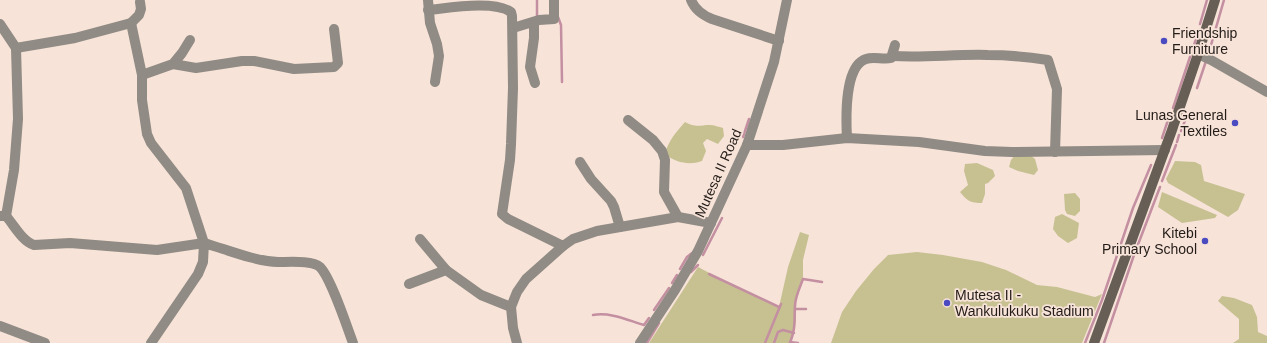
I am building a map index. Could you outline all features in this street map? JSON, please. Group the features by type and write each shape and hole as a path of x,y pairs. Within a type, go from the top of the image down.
{"main road":[{"path":"1094,343 1165,150 1215,0"}],"street":[{"path":"512,28 534,23 539,20 554,19 554,0"},
{"path":"691,0 702,15 779,41"},
{"name":"Mutesa II Road","path":"640,343 688,268 712,223 747,145 779,41 787,0"},
{"path":"16,48 75,38 131,23 139,15 141,9 140,2"},
{"path":"435,82 439,56 437,44 430,23 428,5 476,5 509,10 512,14 513,88 511,152 502,214 508,219 563,246"},
{"path":"131,23 142,75 144,124 147,134 151,143 186,188 204,243 203,262 198,274 151,343"},
{"path":"534,23 534,38 530,68 535,83"},
{"path":"0,24 16,48 18,119 14,170 3,216 23,237 34,245 70,243 157,250 204,243 267,261 315,264 320,268 330,283 353,343"},
{"path":"142,75 173,64 196,68 242,61 254,61 294,69 334,67 338,64 334,29"},
{"path":"173,64 190,40"},
{"path":"893,56 895,45"},
{"path":"1198,54 1267,92"},
{"path":"848,138 846,115 847,104 854,72 864,59 889,59 893,56 1026,56 1048,60 1057,89 1055,152"},
{"path":"628,120 654,140 662,151 665,160 664,192 678,216"},
{"path":"747,145 783,145 848,138 919,142 985,151 1055,152 1165,150"},
{"path":"580,162 591,179 611,202 620,227"},
{"path":"517,343 511,316 511,307 517,292 526,279 573,239 585,234 678,216 712,223"},
{"path":"420,239 446,270 481,295 511,307"},
{"path":"409,284 446,270"},
{"path":"0,326 45,343"}],"shaded area":[{"path":"685,122 695,126 712,125 723,128 724,136 718,144 707,139 703,143 706,151 702,161 687,163 674,160 665,155 670,141"},
{"path":"1015,155 1030,155 1035,159 1038,170 1034,175 1009,167 1011,160"},
{"path":"1175,161 1195,162 1201,165 1204,181 1245,194 1238,210 1228,217 1168,183 1166,179"},
{"path":"977,163 993,170 995,176 985,184 985,194 982,203 970,201 960,192 968,185 964,171 965,164"},
{"path":"1162,192 1217,215 1215,218 1182,223 1158,207"},
{"path":"1075,193 1080,199 1080,211 1075,216 1067,214 1065,210 1064,194"},
{"path":"1062,214 1079,223 1077,238 1068,243 1058,236 1053,229 1055,217"},
{"path":"800,232 809,235 803,260 803,279 795,305 796,320 794,333 790,343 649,343 698,267 779,307 788,267"},
{"name":"Mutesa II - Wankulukuku Stadium","path":"917,252 982,262 1006,270 1037,285 1057,287 1095,297 1102,294 1082,343 831,343 842,312 856,291 874,269 888,255"},
{"path":"1222,296 1234,298 1252,305 1257,317 1258,332 1267,336 1267,343 1233,343 1239,339 1239,319 1218,301"}],"waterway":[{"path":"537,0 537,17"},
{"path":"1200,24 1207,0"},
{"path":"1209,52 1224,0"},
{"path":"558,17 561,25 562,82"},
{"path":"1173,108 1199,30"},
{"path":"1197,88 1206,61"},
{"path":"1181,131 1188,113"},
{"path":"1162,138 1170,114"},
{"path":"743,137 749,119"},
{"path":"1177,142 1179,135"},
{"path":"1162,181 1176,145"},
{"path":"1085,343 1102,300 1133,208 1151,165"},
{"path":"1104,343 1134,255 1160,187"},
{"path":"703,255 722,218"},
{"path":"680,269 687,257 692,253"},
{"path":"691,272 698,265"},
{"path":"709,274 779,307"},
{"path":"672,283 677,275"},
{"path":"790,343 794,328 796,299 803,279 822,282"},
{"path":"654,310 669,288"},
{"path":"765,343 781,304"},
{"path":"795,309 806,309"},
{"path":"593,315 600,314 613,316 644,325 649,318"},
{"path":"647,343 659,323"},
{"path":"774,343 778,332 783,330 794,333"},
{"path":"790,342 798,343"}],"place":[{"name":"Friendship Furniture","path":"1164,41"},
{"name":"Lunas General Textiles","path":"1235,123"},
{"name":"Kitebi Primary School","path":"1205,241"},
{"name":"Mutesa II - Wankulukuku Stadium","path":"947,303"}]}
